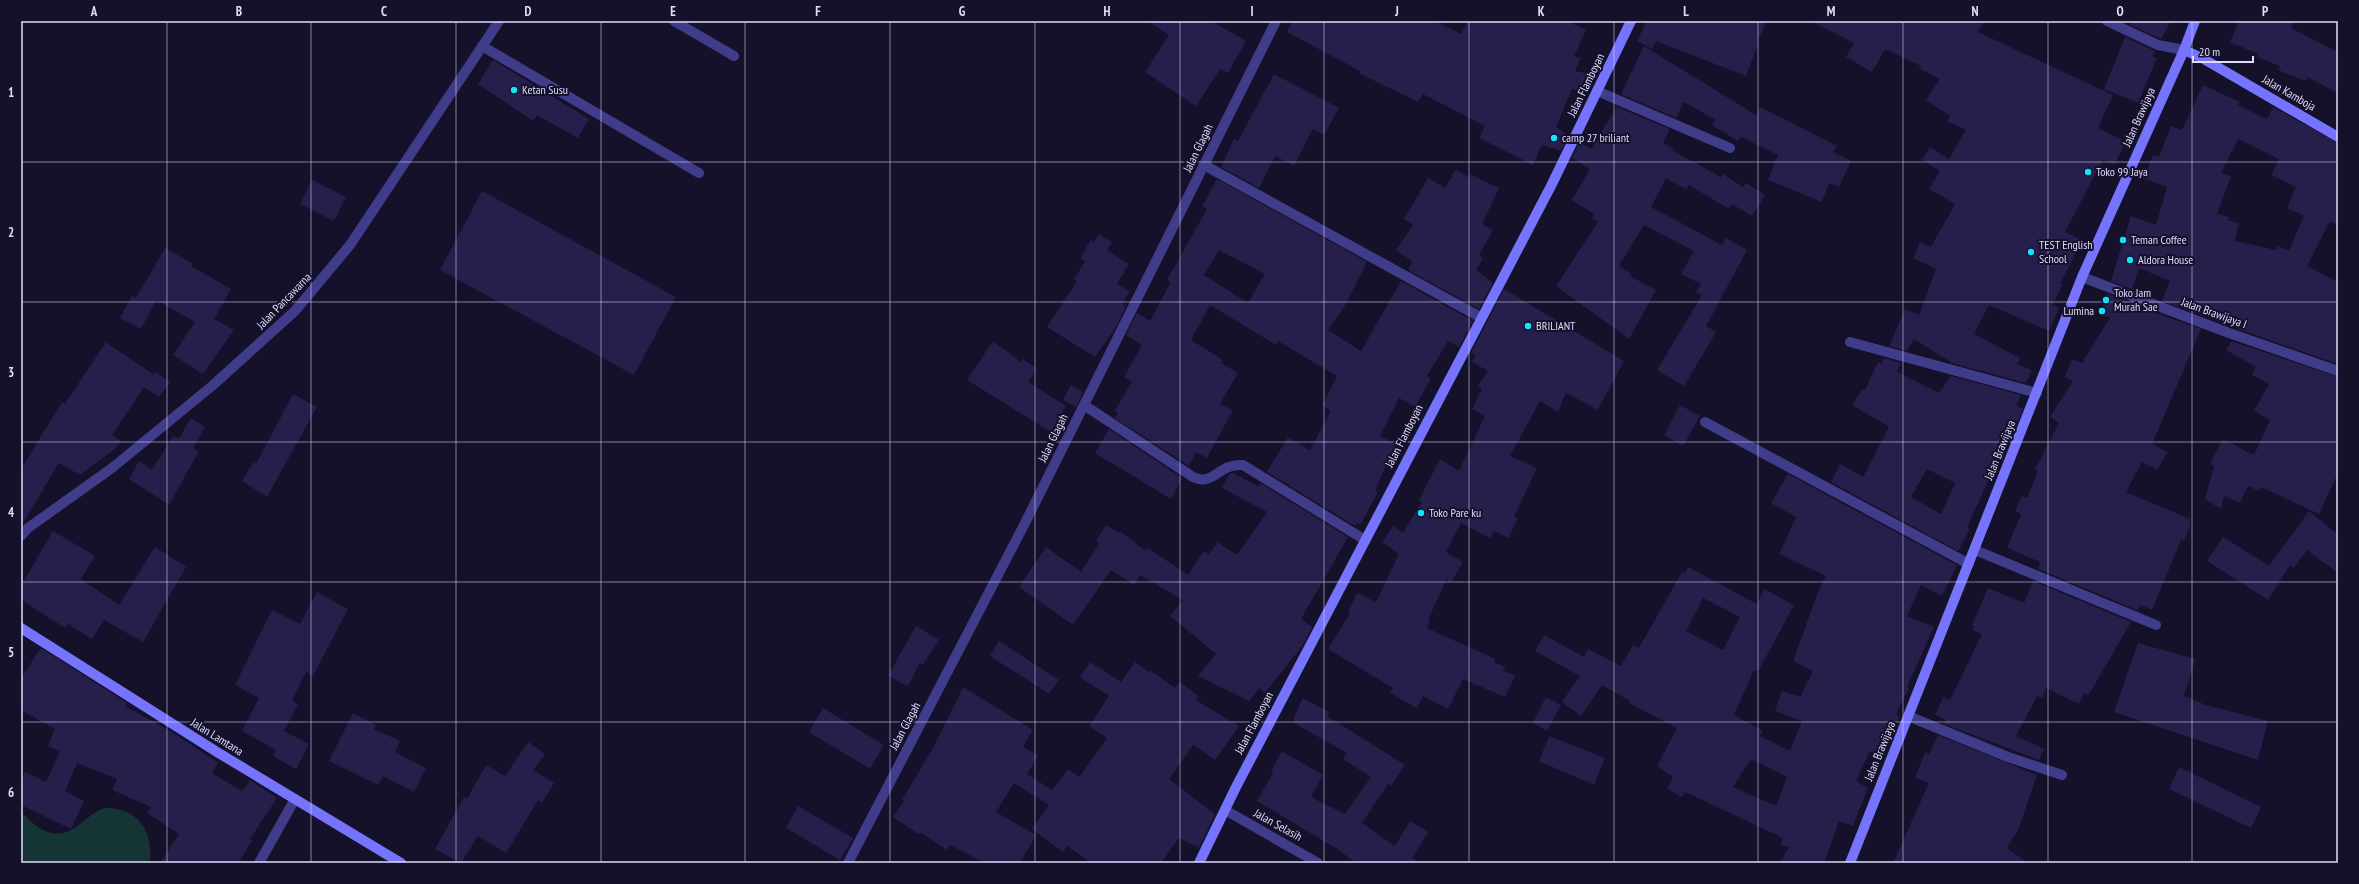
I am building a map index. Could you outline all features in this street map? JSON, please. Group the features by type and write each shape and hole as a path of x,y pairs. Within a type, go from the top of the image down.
{"street":[{"name":"Jalan Pancawarna","path":"21,536 28,528 112,468 212,386 295,311 350,245 499,21"},
{"path":"674,21 734,56"},
{"name":"Jalan Glagah","path":"848,863 1021,531 1276,21"},
{"name":"Jalan Flamboyan","path":"1199,863 1480,317 1551,186 1631,21"},
{"path":"2107,21 2158,45 2184,50"},
{"name":"Jalan Brawijaya","path":"1850,863 2082,277 2184,50 2195,21"},
{"path":"482,46 699,173"},
{"name":"Jalan Kamboja","path":"2184,50 2202,58 2338,137"},
{"path":"1597,91 1730,148"},
{"path":"1204,165 1480,317"},
{"name":"Jalan Brawijaya I","path":"2082,277 2230,333 2338,371"},
{"path":"1850,342 2037,393"},
{"path":"1084,405 1201,481 1210,478 1232,464 1243,465 1365,540"},
{"path":"1705,422 1969,564"},
{"path":"1975,550 2156,625"},
{"name":"Jalan Lamtana","path":"21,628 216,752 402,863"},
{"path":"1908,716 2008,757 2062,775"},
{"path":"259,863 295,799"},
{"name":"Jalan Selasih","path":"1225,810 1318,863"}],"green space":[{"path":"105,808 127,812 135,817 141,824 149,841 150,863 21,863 21,813 43,830 53,833 62,833 70,831 98,811"}],"building":[{"path":"1148,21 1211,21 1246,41 1228,73 1220,69 1196,106 1145,72 1169,35"},
{"path":"1293,21 1435,21 1461,34 1468,21 1567,21 1586,30 1574,56 1581,58 1575,71 1589,74 1584,92 1572,89 1556,127 1568,135 1561,151 1542,145 1533,165 1479,138 1485,126 1423,94 1418,102 1359,73 1360,71 1287,32"},
{"path":"1647,21 1767,21 1757,42 1759,42 1746,76 1656,41 1652,49 1637,41"},
{"path":"1811,21 1984,21 1978,32 2113,95 2098,128 2126,142 2114,165 2103,159 2065,232 2082,240 2060,284 2063,285 2052,305 2059,308 2049,331 1989,305 1974,334 2020,358 2017,364 2032,370 2026,383 1952,363 1914,339 1907,351 1889,346 1905,309 1919,315 1936,269 1913,258 1920,242 1931,247 1955,204 1929,189 1940,171 1922,160 1930,147 1949,159 1966,130 1947,121 1950,116 1926,100 1940,79 1920,69 1921,66 1885,49 1872,72 1846,57 1854,43"},
{"path":"2132,21 2171,21 2161,39 2130,25"},
{"path":"2239,21 2294,21 2291,28 2338,52 2338,93 2307,77 2306,81 2278,70 2280,66 2257,57 2258,54 2230,42"},
{"path":"2125,37 2155,51 2152,56 2157,58 2138,103 2104,89"},
{"path":"1644,46 1756,115 1760,107 1837,146 1833,152 1851,161 1839,187 1829,183 1822,202 1768,180 1778,155 1741,137 1738,141 1712,125 1716,120 1684,102 1676,118 1621,94"},
{"name":"Ketan Susu","path":"493,60 589,119 578,138 537,115 533,121 478,84"},
{"path":"1274,74 1339,108 1324,135 1313,129 1294,166 1275,156 1259,188 1221,167 1234,139 1238,141"},
{"path":"2203,85 2240,102 2238,105 2267,119 2273,107 2338,143 2338,225 2330,221 2307,266 2338,282 2338,364 2238,329 2241,323 2209,311 2206,317 2162,301 2170,281 2139,268 2132,289 2111,281 2131,216 2156,225 2167,187 2144,178 2153,155 2159,157 2171,126 2182,130","holes":["2238,139 2279,159 2271,175 2296,187 2287,208 2304,216 2289,250 2278,246 2276,250 2235,241 2239,223 2228,220 2229,217 2217,214 2231,176 2221,173"]},
{"path":"1617,107 1670,129 1663,143 1673,148 1672,150 1721,177 1723,174 1743,187 1746,183 1765,195 1752,216 1732,204 1729,209 1689,185 1686,189 1666,178 1651,207 1722,245 1726,238 1747,250 1706,326 1716,332 1684,386 1657,370 1702,295 1696,292 1701,284 1681,274 1694,251 1644,225 1619,266 1632,274 1630,276 1656,290 1629,339 1556,286 1598,222 1592,218 1594,214 1572,200 1590,169 1572,158 1579,142 1591,149"},
{"path":"1456,169 1470,178 1471,175 1499,188 1482,224 1493,230 1479,255 1483,258 1476,270 1493,283 1479,309 1408,270 1412,261 1396,250 1413,225 1404,219 1428,178 1445,188"},
{"path":"1217,179 1367,262 1344,307 1328,330 1361,351 1401,281 1473,321 1459,347 1448,341 1427,376 1431,378 1415,407 1399,398 1380,436 1396,444 1375,490 1378,492 1360,525 1357,523 1355,526 1267,472 1288,437 1310,450 1331,411 1322,406 1337,376 1278,341 1276,345 1210,305 1191,340 1223,360 1221,363 1238,373 1220,404 1233,410 1207,458 1196,452 1189,466 1115,418 1118,413 1115,410 1132,382 1124,377 1142,345 1126,335 1137,313 1150,321 1171,282 1167,280 1207,209 1202,206","holes":["1219,250 1265,274 1248,303 1204,275"]},
{"path":"312,180 346,197 334,221 300,204"},
{"path":"482,191 676,297 634,375 440,270"},
{"path":"1099,234 1112,242 1107,250 1129,264 1117,284 1130,291 1122,304 1126,306 1115,329 1095,357 1047,327 1077,281 1074,280 1085,261 1080,258 1091,240 1094,242"},
{"path":"165,248 192,263 191,266 231,289 214,319 234,330 203,374 173,355 195,322 156,300 141,329 120,318 132,296 136,298"},
{"path":"1504,289 1624,361 1598,410 1566,393 1558,412 1540,401 1510,456 1537,468 1514,517 1518,519 1508,538 1494,531 1490,538 1461,523 1446,552 1463,562 1451,583 1446,580 1428,620 1430,621 1427,628 1495,659 1494,662 1505,667 1503,670 1515,676 1505,697 1463,679 1448,709 1423,696 1417,708 1390,693 1393,688 1328,649 1350,613 1348,612 1357,593 1376,602 1399,554 1382,542 1393,526 1403,533 1422,502 1419,500 1440,459 1459,471 1485,416 1472,409 1482,389 1478,386 1488,371 1472,362 1475,355 1471,353"},
{"path":"2107,294 2127,301 2127,303 2201,329 2152,444 2168,452 2157,470 2142,462 2126,492 2190,519 2190,525 2184,541 2181,540 2152,610 2141,605 2137,610 2038,569 2040,562 2007,548 2021,514 2015,511 2022,496 2027,498 2038,471 2035,469 2059,423 2050,417 2073,381 2064,377 2073,359 2082,363 2110,318 2100,314"},
{"path":"993,341 1021,362 1023,359 1037,369 1028,382 1066,406 1051,432 967,380"},
{"path":"2231,341 2338,377 2338,473 2319,514 2261,487 2259,491 2248,486 2240,503 2224,496 2221,509 2205,499 2214,466 2210,464 2223,439 2254,455 2270,420 2254,411 2269,384 2252,375 2256,367 2226,350"},
{"path":"106,342 154,375 156,372 170,382 159,397 144,387 112,435 121,441 117,447 80,475 59,463 21,526 21,469 62,402 65,404"},
{"path":"1884,358 1901,363 1897,372 1939,393 1951,376 2021,395 2016,405 2023,409 2003,458 1999,456 1967,528 1970,529 1958,551 1831,482 1840,464 1863,477 1889,427 1852,405 1862,389 1865,390 1878,362 1881,364","holes":["1927,469 1955,483 1941,514 1911,497"]},
{"path":"1071,385 1083,392 1076,407 1063,400"},
{"path":"293,394 317,407 267,497 242,481 253,462 256,464"},
{"path":"1680,405 1700,416 1683,446 1664,435"},
{"path":"191,418 205,427 193,448 199,451 169,505 129,479 139,461 152,470 173,436 179,439"},
{"path":"1109,429 1182,478 1171,499 1095,453"},
{"path":"1233,473 1258,486 1260,483 1348,537 1301,619 1312,627 1303,645 1265,693 1259,688 1249,701 1198,676 1216,654 1170,616 1183,600 1140,575 1134,585 1111,570 1073,625 1019,587 1046,547 1081,572 1099,544 1096,541 1106,525 1119,533 1121,532 1146,551 1148,548 1188,575 1204,551 1209,554 1218,542 1237,555 1267,512 1222,488 1229,474"},
{"path":"1788,474 1957,565 1942,596 1921,585 1907,616 1934,627 1907,687 1909,688 1896,714 1900,717 1878,755 1870,751 1856,781 1868,788 1853,826 1839,821 1824,863 1780,863 1789,847 1781,845 1783,838 1685,792 1682,797 1667,789 1673,777 1657,766 1677,728 1629,703 1630,701 1602,685 1581,716 1562,702 1580,676 1535,651 1544,635 1584,657 1588,649 1621,666 1633,645 1639,648 1682,572 1685,573 1688,567 1757,604 1764,589 1794,605 1759,670 1754,670 1734,715 1763,731 1760,736 1790,751 1802,721 1775,711 1782,691 1800,697 1813,671 1793,661 1818,592 1826,576 1779,554 1796,517 1771,503","holes":["1703,598 1740,617 1723,650 1686,631","1751,759 1787,777 1776,806 1733,787"]},
{"path":"2309,511 2338,535 2338,573 2307,550 2294,568 2290,565 2268,600 2207,561 2223,537 2269,566"},
{"path":"53,531 95,556 81,579 119,605 155,547 186,567 143,642 104,620 92,639 68,624 65,628 21,600 21,586"},
{"path":"2033,581 2131,622 2088,696 2084,693 2079,704 2046,688 2042,698 2037,696 2016,736 2044,749 2039,760 1944,724 1946,720 1935,715 1943,697 1950,700 1982,634 1973,630 1974,626 1972,625 1988,588 2024,603"},
{"path":"317,592 348,609 313,676 306,672 292,701 298,704 284,731 309,744 296,769 273,756 276,750 242,731 259,698 235,685 272,610 300,624"},
{"path":"916,626 939,640 923,665 920,663 908,686 888,676"},
{"path":"999,641 1059,680 1049,694 990,656"},
{"path":"2138,643 2195,659 2184,696 2206,705 2268,721 2258,760 2114,712"},
{"path":"41,648 127,703 125,706 175,734 218,763 212,773 242,791 250,780 277,798 250,839 252,841 238,863 160,863 179,834 147,813 151,807 112,790 117,779 77,763 65,791 84,801 71,829 21,805 21,781 25,772 46,782 60,751 48,746 55,729 21,710 21,678"},
{"path":"1090,662 1121,682 1135,662 1149,672 1150,670 1175,688 1180,682 1198,696 1196,700 1239,726 1215,760 1193,745 1169,779 1215,814 1199,848 1179,838 1161,863 1092,863 1067,846 1063,852 1032,829 1049,805 1014,783 996,812 1036,835 1020,863 985,863 950,845 947,850 920,832 918,834 893,817 904,801 902,800 933,748 963,687 1033,730 1023,747 1038,756 1027,774 1052,790 1068,769 1079,777 1107,738 1089,726 1109,696 1080,677"},
{"path":"1546,697 1561,705 1547,731 1533,723"},
{"path":"1303,698 1329,712 1327,716 1405,765 1391,786 1388,784 1362,823 1395,846 1410,821 1428,832 1412,858 1419,863 1356,863 1337,849 1257,801 1273,773 1271,771 1282,751 1323,775 1311,797 1345,814 1371,777 1343,759 1347,753 1294,723 1294,717"},
{"path":"823,708 884,745 870,769 809,732"},
{"path":"353,713 376,725 374,729 400,741 395,752 426,768 414,792 383,776 378,785 329,761"},
{"path":"1938,735 2037,775 2019,828 2007,848 2028,863 1893,863 1929,783 1915,778 1925,752 1929,754"},
{"path":"1549,736 1605,758 1594,785 1539,761"},
{"path":"528,742 545,754 533,770 554,783 542,803 538,800 506,853 478,836 461,863 435,849 464,797 467,799 486,765 505,776"},
{"path":"2179,767 2261,807 2251,828 2169,789"},
{"path":"798,806 853,838 840,860 786,828"}],"place":[{"name":"Ketan Susu","path":"514,90"},
{"name":"camp 27 briliant","path":"1554,138"},
{"name":"Toko 99 Jaya","path":"2088,172"},
{"name":"Teman Coffee","path":"2123,240"},
{"name":"TEST English School","path":"2031,252"},
{"name":"Aldora House","path":"2130,260"},
{"name":"Toko Jam Murah Sae","path":"2106,300"},
{"name":"Lumina","path":"2102,311"},
{"name":"BRILIANT","path":"1528,326"},
{"name":"Toko Pare ku","path":"1421,513"}]}
